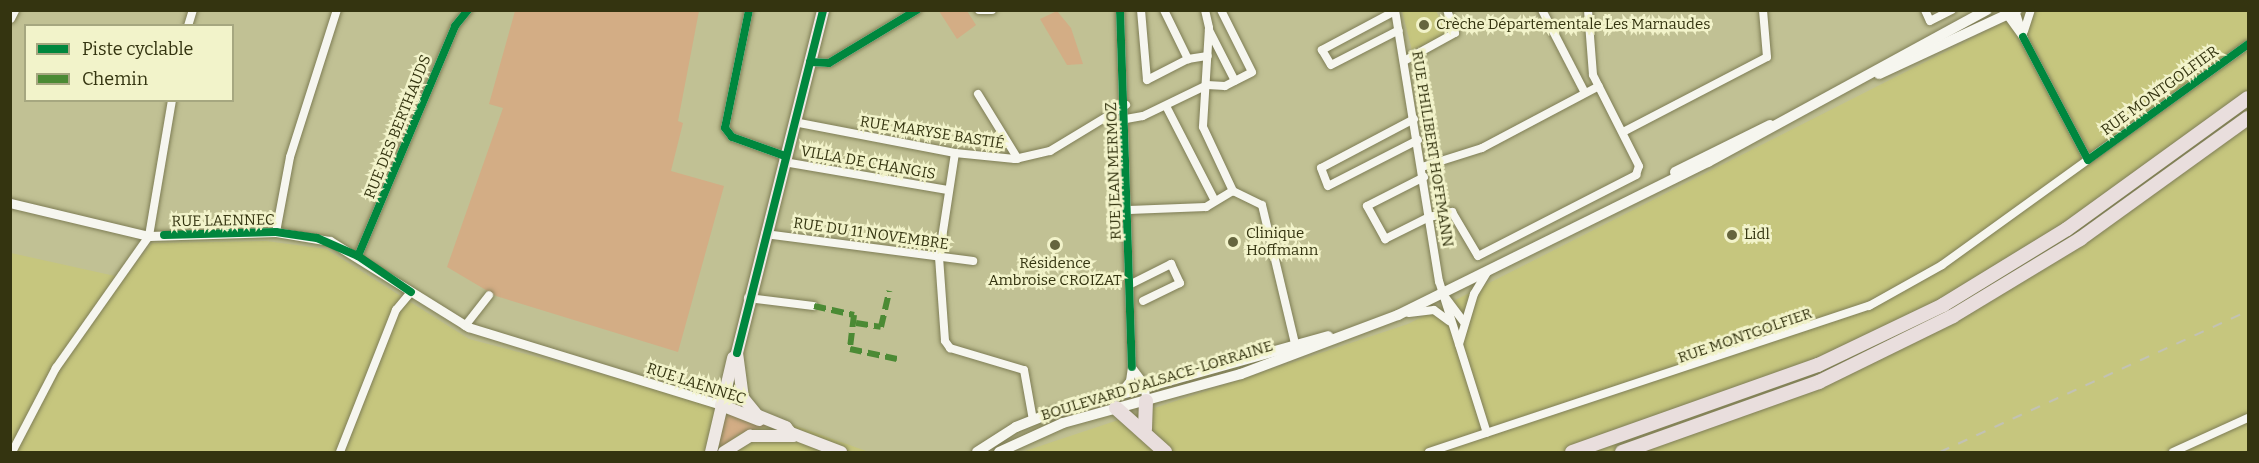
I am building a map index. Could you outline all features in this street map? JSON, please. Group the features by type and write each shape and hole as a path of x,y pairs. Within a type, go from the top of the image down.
{"highway":[{"path":"1572,453 1797,373 1943,305 2067,229 2248,98"},
{"path":"1622,453 1819,382 1953,316 2080,238 2248,118"},
{"path":"1145,429 1146,401"},
{"path":"1116,408 1145,429 1165,453"}],"main road":[{"path":"711,453 721,405 737,352 748,298 824,10"},
{"name":"BOULEVARD D'ALSACE-LORRAINE","path":"1625,200 1695,169 1772,125 1859,81 1987,10"},
{"name":"BOULEVARD D'ALSACE-LORRAINE","path":"1859,81 2012,12"},
{"name":"BOULEVARD D'ALSACE-LORRAINE","path":"999,453 1039,432 1116,408 1242,374 1398,315 1625,200 1741,136 1772,125"},
{"path":"1695,169 1699,161 1741,136"},
{"name":"BOULEVARD D'ALSACE-LORRAINE","path":"977,453 1033,420 1082,403 1295,343 1360,329"},
{"path":"721,405 739,387 737,352"},
{"name":"RUE LAENNEC","path":"739,387 757,415 786,427 793,436"},
{"path":"1082,403 1104,403 1116,408"},
{"name":"RUE LAENNEC","path":"721,405 793,436 841,453"},
{"name":"RUE LAENNEC","path":"724,453 750,436 793,436"}],"street":[{"path":"10,18 15,10"},
{"path":"276,232 290,157 336,10"},
{"name":"RUE DES BERTHAUDS","path":"358,256 455,26 468,10"},
{"name":"VILLA DE CHANGIS","path":"749,10 725,128 733,138 784,159 948,190"},
{"path":"810,62 829,63 917,10"},
{"path":"979,10 992,10"},
{"name":"RUE JEAN MERMOZ","path":"1120,10 1126,105 1132,367 1130,381 1121,392"},
{"path":"1141,10 1147,80 1188,59 1208,56"},
{"path":"1164,10 1188,59"},
{"path":"1205,10 1209,28 1235,81"},
{"path":"1126,119 1166,106 1207,85 1224,87 1252,72 1221,10"},
{"path":"1404,61 1455,33 1448,10"},
{"path":"1542,10 1585,93"},
{"path":"1424,177 1367,206 1384,239 1429,217 1452,212 1478,256 1636,175 1639,166 1593,75 1588,10"},
{"path":"1623,132 1767,57 1764,10"},
{"path":"1925,10 1930,21 1949,11"},
{"path":"2024,34 2031,10"},
{"path":"1395,11 1325,47 1327,58 1331,65 1336,64 1399,30"},
{"name":"RUE PHILIBERT HOFFMANN","path":"1395,11 1442,292 1487,433"},
{"path":"2012,12 2088,160"},
{"path":"1209,28 1203,127 1233,191 1262,205 1295,343"},
{"name":"RUE MONTGOLFIER","path":"1429,453 1869,306 1942,265 2248,44"},
{"path":"1422,168 1482,148 1599,86"},
{"path":"978,94 1018,159"},
{"path":"12,453 56,368 149,236 172,102"},
{"name":"RUE MARYSE BASTIÉ","path":"794,122 955,153 1018,159 1050,151 1126,105"},
{"path":"1166,106 1214,199"},
{"path":"1414,119 1320,168 1329,186 1418,140"},
{"path":"955,153 939,257 947,345 1024,370 1033,420"},
{"path":"1129,210 1206,207 1214,199 1233,191"},
{"name":"RUE LAENNEC","path":"10,203 149,236 276,232 330,241 358,256 465,326 721,405"},
{"name":"RUE DU 11 NOVEMBRE","path":"765,234 973,261"},
{"path":"1131,284 1171,264 1180,283 1143,302"},
{"path":"1459,344 1464,322 1490,268"},
{"path":"340,453 396,310 411,292"},
{"name":"RUE PHILIBERT HOFFMANN","path":"1442,292 1464,322"},
{"path":"465,326 489,295"},
{"path":"748,298 814,306"},
{"path":"1398,315 1434,310 1450,322"},
{"path":"1132,367 1145,385 1146,401"},
{"path":"2173,453 2248,418"}],"shaded area":[{"path":"515,11 699,11 678,121 683,123 671,171 724,186 678,352 496,296 447,267 503,108 489,104"},
{"path":"939,11 967,11 976,25 957,39"},
{"path":"1057,11 1071,28 1083,64 1067,65 1040,19"},
{"name":"Crèche Départementale Les Marnaudes","path":"1402,11 1436,11 1448,34 1412,50"},
{"path":"2026,11 2248,11 2248,452 1022,452 1408,324"},
{"path":"266,241 326,249 469,339 707,402 724,400 869,452 11,452 11,253 124,278 152,243"},
{"path":"726,409 767,426 739,434 717,452"}],"railway":[{"path":"1940,452 2248,311"}],"marked path":[{"path":"856,323 881,327 889,291"},
{"path":"814,306 854,315 850,349 897,359"}],"cycle path":[{"path":"358,256 455,26 468,10"},
{"path":"749,10 725,128 732,137 785,156"},
{"path":"737,353 823,10"},
{"path":"810,62 829,63 917,10"},
{"path":"1120,10 1132,367"},
{"path":"2023,37 2088,160 2248,44"},
{"path":"164,235 276,232 317,238 358,256 411,292"}],"place":[{"name":"Crèche Départementale Les Marnaudes","path":"1424,25"},
{"name":"Lidl","path":"1732,235"},
{"name":"Clinique Hoffmann","path":"1233,242"},
{"name":"Résidence Ambroise CROIZAT","path":"1055,245"}]}
